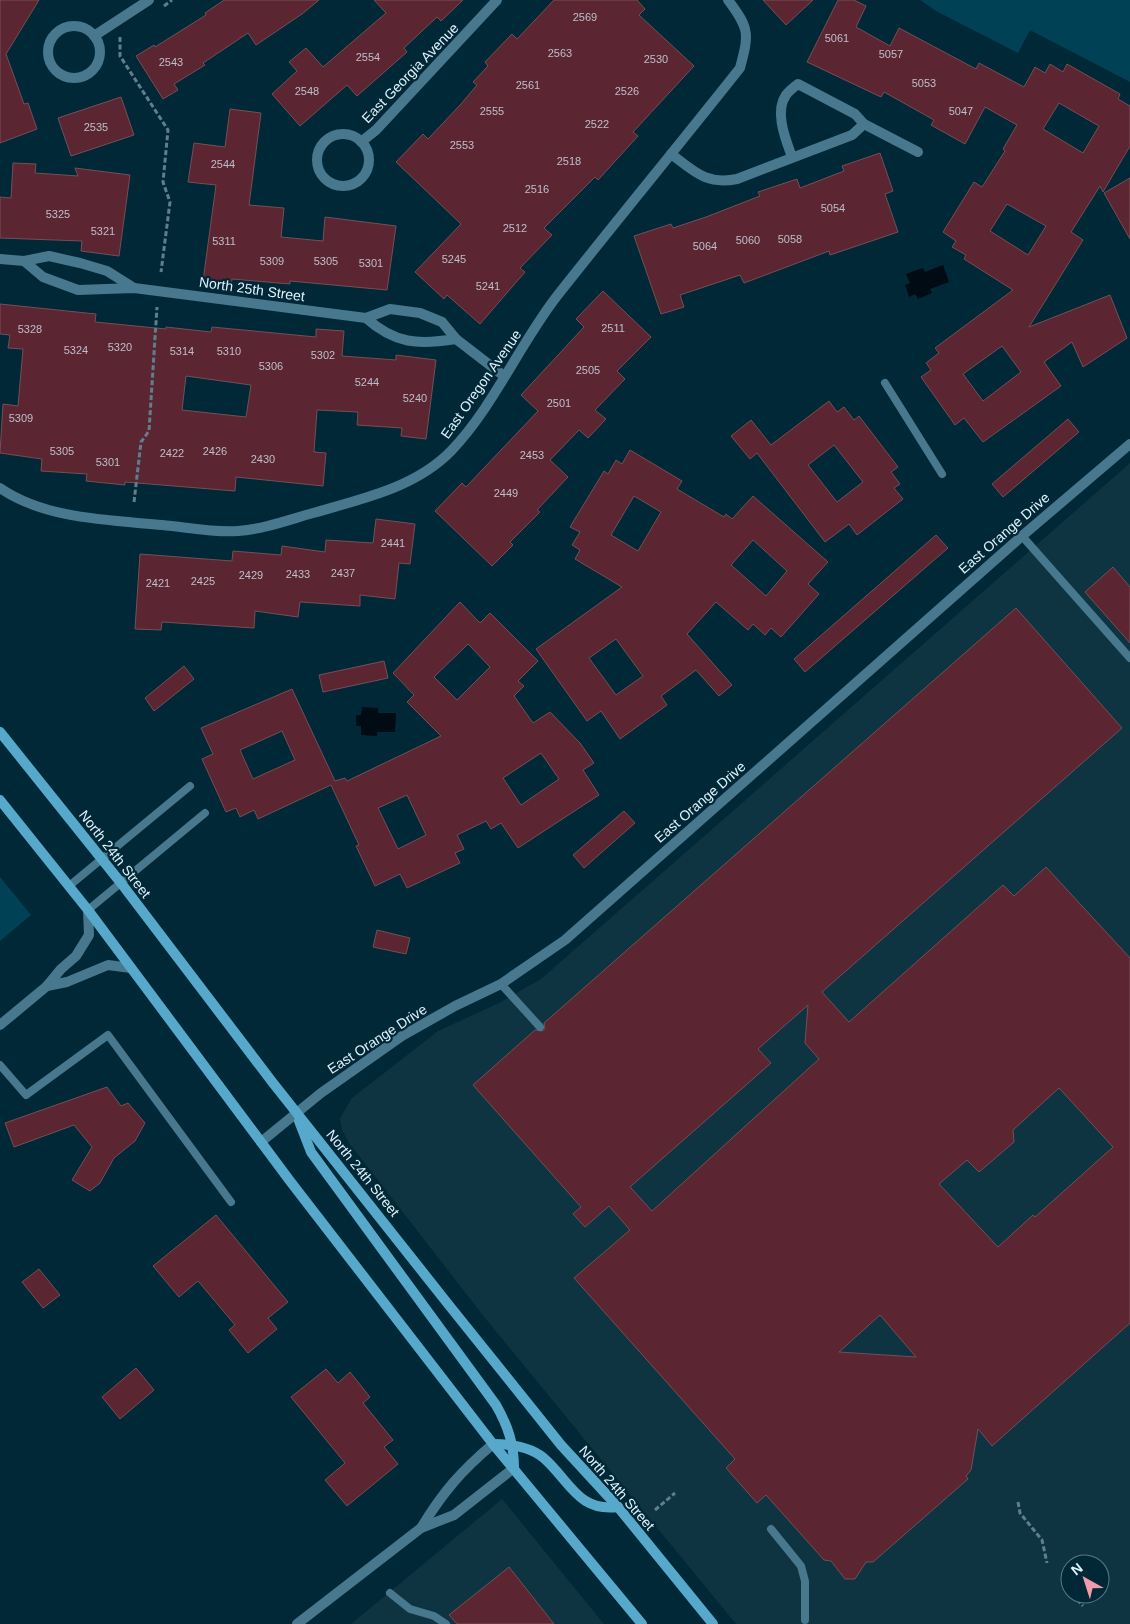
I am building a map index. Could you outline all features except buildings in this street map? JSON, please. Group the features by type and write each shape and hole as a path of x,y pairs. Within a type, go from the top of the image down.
{"main road":[{"name":"North 24th Street","path":"0,732 121,883 296,1113 561,1445 618,1507 713,1624"},
{"path":"0,800 88,910 261,1142 493,1444 642,1624"},
{"path":"296,1113 311,1152 486,1390 504,1419 513,1445 514,1468"},
{"path":"493,1444 513,1445 528,1449 546,1460 577,1495 590,1504 605,1509 618,1507"}],"street":[{"path":"94,36 149,0"},
{"name":"East Georgia Avenue","path":"361,142 376,130 498,0"},
{"name":"East Oregon Avenue","path":"0,488 16,499 38,508 111,520 237,531 269,525 396,487 429,469 450,452 470,428 555,299 740,68 748,39 741,17 728,0"},
{"path":"72,26 81,27 94,36 99,44 99,61 88,74 71,78 55,70 50,63 49,46 57,32 72,26"},
{"path":"792,157 781,114 786,95 798,84 855,114 864,124 918,152"},
{"path":"671,154 702,177 719,182 737,179 852,135 864,124"},
{"name":"East Georgia Avenue","path":"338,134 347,134 361,142 369,157 364,174 358,180 342,186 325,179 317,164 317,156 324,142 338,134"},
{"name":"North 25th Street","path":"0,259 24,261 49,256 107,271 134,288"},
{"name":"North 25th Street","path":"24,261 44,277 78,290 134,288 366,318 390,309 420,313 442,322 456,340 504,376"},
{"path":"366,318 383,333 414,342 456,340"},
{"name":"East Orange Drive","path":"261,1142 296,1113 402,1036 455,1006 501,984 565,940 1022,536 1130,444"},
{"path":"0,1025 47,986 82,947 89,935 88,910"},
{"path":"47,986 67,982 108,965 131,968"},
{"path":"421,1528 441,1496 459,1474 493,1444"},
{"path":"297,1624 421,1528 454,1515 514,1468"}],"lane":[{"path":"886,383 942,474"},
{"path":"1022,536 1130,658"},
{"path":"68,886 190,786"},
{"path":"88,910 205,813"},
{"path":"501,984 540,1027"},
{"path":"0,1065 26,1095 108,1034 231,1202"},
{"path":"771,1529 801,1566 805,1581 805,1620"},
{"path":"390,1593 410,1609 434,1616 446,1624"}],"path":[{"path":"162,8 172,0"},
{"path":"126,33 118,38 120,56 168,130 163,182 170,202 161,272"},
{"path":"134,502 141,442 148,431 157,307"},
{"path":"655,1510 675,1493"},
{"path":"1018,1502 1020,1513 1042,1540 1047,1563"}],"shaded area":[{"path":"920,0 1130,0 1130,82 1030,30 1018,53 936,11"},
{"path":"943,265 949,282 930,289 932,293 918,299 915,294 909,297 905,285 910,283 906,274 923,268 925,272"},
{"path":"1130,463 1130,1624 736,1624 485,1318 349,1143 342,1130 340,1118 352,1098 438,1031 499,1003 541,979"},
{"path":"362,707 378,708 378,713 396,713 395,732 377,732 377,736 361,735 361,726 356,726 356,715 361,715"},
{"path":"0,877 31,915 0,941"},
{"path":"502,1499 604,1624 351,1624"}]}
